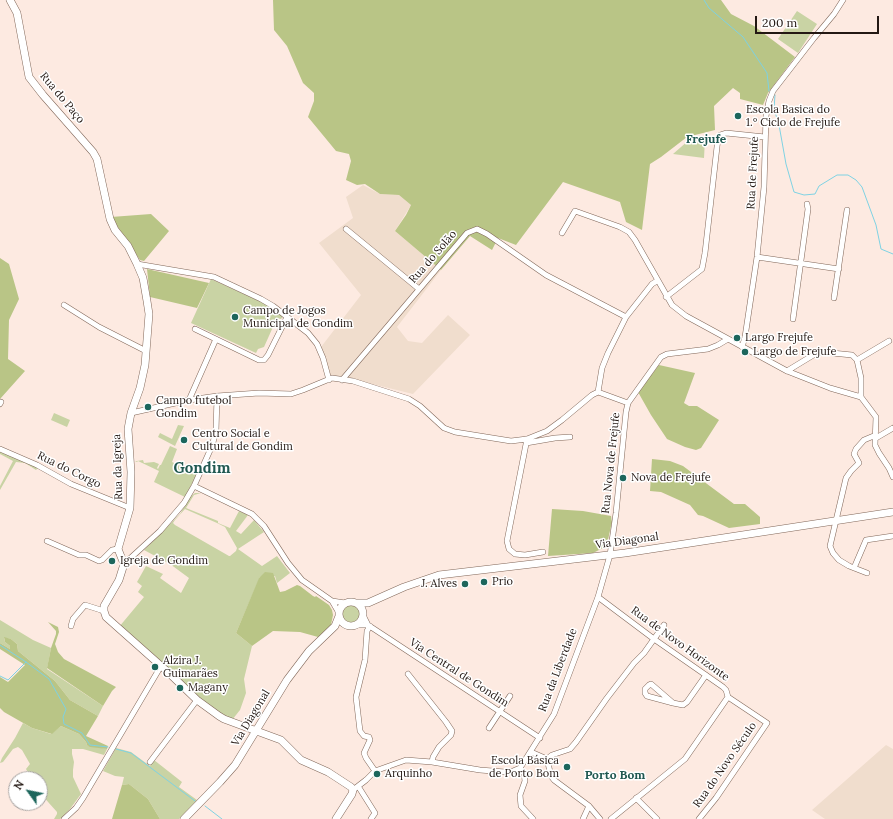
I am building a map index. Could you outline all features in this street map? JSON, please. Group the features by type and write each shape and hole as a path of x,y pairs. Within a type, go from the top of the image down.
{"street":[{"name":"Rua do Paço","path":"10,0 17,13 30,77 43,95 89,147 97,159"},
{"name":"Rua de Frejufe","path":"742,346 745,337 757,257 764,187 766,116 768,101 773,91 834,14 843,0"},
{"path":"666,297 702,269 718,138 720,135 726,133 765,138"},
{"name":"Rua da Igreja","path":"97,159 110,219 115,230 128,246 143,278 149,314 146,351 140,388 131,413 128,429 131,472 130,508 118,549"},
{"path":"793,320 808,210 807,204"},
{"path":"834,298 847,210"},
{"path":"562,233 575,211 620,227 629,232 666,297 672,305 686,316 787,371 830,388 861,397"},
{"path":"346,229 419,289"},
{"name":"Rua do Solão","path":"342,380 467,233 476,229 487,234 546,275 626,317"},
{"path":"757,257 839,269"},
{"path":"137,264 214,277 273,306 308,333 317,344 323,358 329,380"},
{"path":"598,392 602,368 626,317 652,284 658,281"},
{"path":"64,305 99,327 146,351"},
{"path":"195,329 259,360 264,360 287,317"},
{"path":"189,400 216,339"},
{"name":"Rua Nova de Frejufe","path":"610,555 628,403 661,357 667,354 708,349 728,339"},
{"path":"857,360 889,341"},
{"path":"787,371 815,354 822,352 852,355 857,360 861,378 861,397 876,417 875,445 893,477"},
{"path":"131,413 189,400 216,396 259,393 291,394 332,378 353,381 409,399 420,406 444,428 455,432 511,442 570,437"},
{"path":"527,441 547,431 592,395 598,392 628,403"},
{"path":"216,396 216,431 212,446 194,486 184,503 160,532 124,564 119,580 104,606 104,611 109,620 198,700 224,719 281,740 301,760 328,772 355,788 375,813 371,819"},
{"path":"866,573 839,560 833,553 830,546 846,478 850,471 859,463 854,454 856,449 864,440 893,428"},
{"path":"527,441 507,541 509,549 515,554 525,555 543,552"},
{"name":"Rua do Corgo","path":"0,449 37,465 71,484 130,508"},
{"path":"194,486 245,510 255,517 264,526 288,563 300,576 313,588 332,601 344,603"},
{"name":"Via Diagonal","path":"184,819 231,770 297,666 335,626 339,609 344,603 368,603 404,587 439,576 610,555 893,512"},
{"path":"854,568 866,540 893,536"},
{"path":"47,541 79,555 86,555 99,561 112,550 118,549 124,564"},
{"name":"Rua da Liberdade","path":"520,768 554,714 598,597 610,555"},
{"name":"Rua de Novo Horizonte","path":"598,597 654,639 723,687 728,696 767,723"},
{"path":"332,601 341,621 346,625"},
{"path":"356,603 362,609 363,614"},
{"path":"356,625 361,620 368,603"},
{"path":"71,626 73,619 85,605 104,611"},
{"name":"Via Central de Gondim","path":"363,614 369,626 540,738"},
{"path":"546,760 552,755 570,749 607,698 664,625"},
{"path":"335,626 369,626 367,631 368,638 365,660 356,697 360,731 370,740 364,753 375,771"},
{"path":"64,819 76,808 83,798 161,666"},
{"path":"408,674 452,731 451,735 439,747 433,756 432,762"},
{"path":"673,703 651,684 645,689 647,696 673,703 683,705 687,702 706,675"},
{"path":"489,728 510,696"},
{"path":"611,819 685,759 728,696"},
{"path":"150,762 198,700"},
{"name":"Rua do Novo Século","path":"700,819 767,723"},
{"path":"531,752 546,760 551,776 554,780 588,806 600,819"},
{"path":"336,819 355,788 375,771 406,760 505,772 520,768 524,773 525,781 520,795 522,806 533,819"},
{"path":"636,798 657,819"},
{"path":"583,819 588,806"}],"shaded area":[{"path":"363,185 380,194 399,195 411,205 395,231 441,270 397,327 408,341 422,343 448,315 470,335 413,394 330,375 321,347 361,295 319,243 353,218 346,197"},
{"path":"886,745 893,749 893,819 825,819 812,810"}],"green space":[{"path":"273,0 721,0 731,14 754,26 795,57 768,93 763,105 740,99 740,93 733,88 714,106 715,130 687,137 650,164 642,230 626,222 620,202 563,182 516,245 498,238 492,250 470,236 441,270 395,231 411,205 399,195 380,194 365,184 357,185 346,180 351,161 349,154 336,151 308,117 314,101 314,93 303,83 287,46 274,30"},
{"path":"797,11 817,24 798,53 778,39"},
{"path":"705,139 704,158 673,154 689,140"},
{"path":"151,214 169,231 144,261 140,260 111,217"},
{"path":"0,258 9,264 19,299 9,320 8,359 25,371 0,399"},
{"path":"147,269 209,283 197,308 150,297"},
{"name":"Campo de Jogos Municipal de Gondim","path":"211,279 277,309 283,316 281,319 277,318 264,347 258,349 256,353 191,323"},
{"path":"659,365 695,373 684,403 689,406 697,406 719,420 701,448 696,450 667,439 638,392"},
{"path":"54,413 70,420 67,427 51,420"},
{"path":"178,425 184,426 175,446 158,437 160,433 172,439"},
{"path":"170,446 177,449 172,462 180,466 186,465 195,469 193,472 197,474 185,497 154,482 159,471 138,461 135,462 137,461 143,460 144,463 154,462 159,464 158,469"},
{"path":"0,451 38,468 36,470 25,463 16,462 0,490 0,486 13,461 0,454"},
{"path":"652,459 670,461 683,466 734,504 745,504 760,517 760,524 729,528 698,515 690,505 661,492 650,491"},
{"path":"195,493 201,493 194,495 186,508 218,521 218,523 230,528 239,511 248,515 236,531 241,534 254,520 264,532 238,549 262,566 277,556 290,573 277,583 275,576 260,577 236,633 252,646 244,679 246,693 240,710 232,720 226,718 199,698 119,627 144,597 138,592 142,586 137,582 146,566 163,574 160,578 181,593 189,578 170,564 144,550 180,514 190,497","holes":["185,509 225,527 237,548 236,551 230,556 173,523"]},
{"path":"552,509 583,511 611,516 612,522 607,544 603,548 593,553 548,556"},
{"path":"265,572 273,573 280,592 297,585 329,605 333,615 331,625 318,637 300,632 273,631 252,646 236,633 259,578"},
{"path":"351,605 357,608 360,614 357,620 351,623 345,620 342,614 345,608"},
{"path":"0,620 33,640 51,648 47,669 103,706 98,716 70,700 55,681 18,651 17,644 11,639 4,638 5,642 10,646 10,649 0,643"},
{"path":"48,622 58,627 59,632 55,644 58,652 64,659 116,687 103,706 47,668 51,648 56,634 56,631"},
{"path":"4,637 11,639 17,644 18,651 55,681 70,700 98,716 86,736 108,746 107,749 90,747 79,734 61,726 52,734 32,728 4,712 0,708 0,677 8,682 25,665 0,649 0,643 10,649 10,646 5,642"},
{"path":"23,723 32,728 51,734 61,726 79,734 87,745 107,749 104,755 83,749 72,749 74,762 73,777 81,794 70,809 60,819 54,819 57,812 48,802 48,771 27,771 26,769 30,764 22,750 18,747 13,749 3,762 0,763"},
{"path":"116,748 131,752 150,766 154,760 182,782 179,787 197,800 179,819 160,819 148,799 129,784 122,785 124,777 115,776 103,771"},
{"path":"129,784 148,799 160,819 112,819 122,785"}],"waterway":[{"path":"704,0 709,8 743,37 767,73 769,91"},
{"path":"775,95 774,109 779,125 786,164 794,192 804,195 815,194 819,186 837,175 848,175 856,180 862,187 876,225 881,249 893,254"},
{"path":"0,645 49,679 66,709 63,717 64,724 82,733 90,745 108,747"},
{"path":"0,676 8,680 26,662"},
{"path":"116,749 131,753 195,801"},
{"path":"205,806 222,819"}],"place":[{"name":"Escola Basica do 1.º Ciclo de Frejufe","path":"738,116"},
{"name":"Campo de Jogos Municipal de Gondim","path":"235,317"},
{"name":"Largo Frejufe","path":"737,338"},
{"name":"Largo de Frejufe","path":"745,352"},
{"name":"Campo futebol Gondim","path":"148,407"},
{"name":"Centro Social e Cultural de Gondim","path":"184,440"},
{"name":"Nova de Frejufe","path":"623,478"},
{"name":"Igreja de Gondim","path":"112,561"},
{"name":"Prio","path":"484,582"},
{"name":"J. Alves","path":"465,584"},
{"name":"Alzira J. Guimarães","path":"155,667"},
{"name":"Magany","path":"180,688"},
{"name":"Escola Básica de Porto Bom","path":"567,767"},
{"name":"Arquinho","path":"377,774"}],"district":[{"name":"Frejufe","path":"706,140"},
{"name":"Gondim","path":"202,469"},
{"name":"Porto Bom","path":"615,776"}]}
